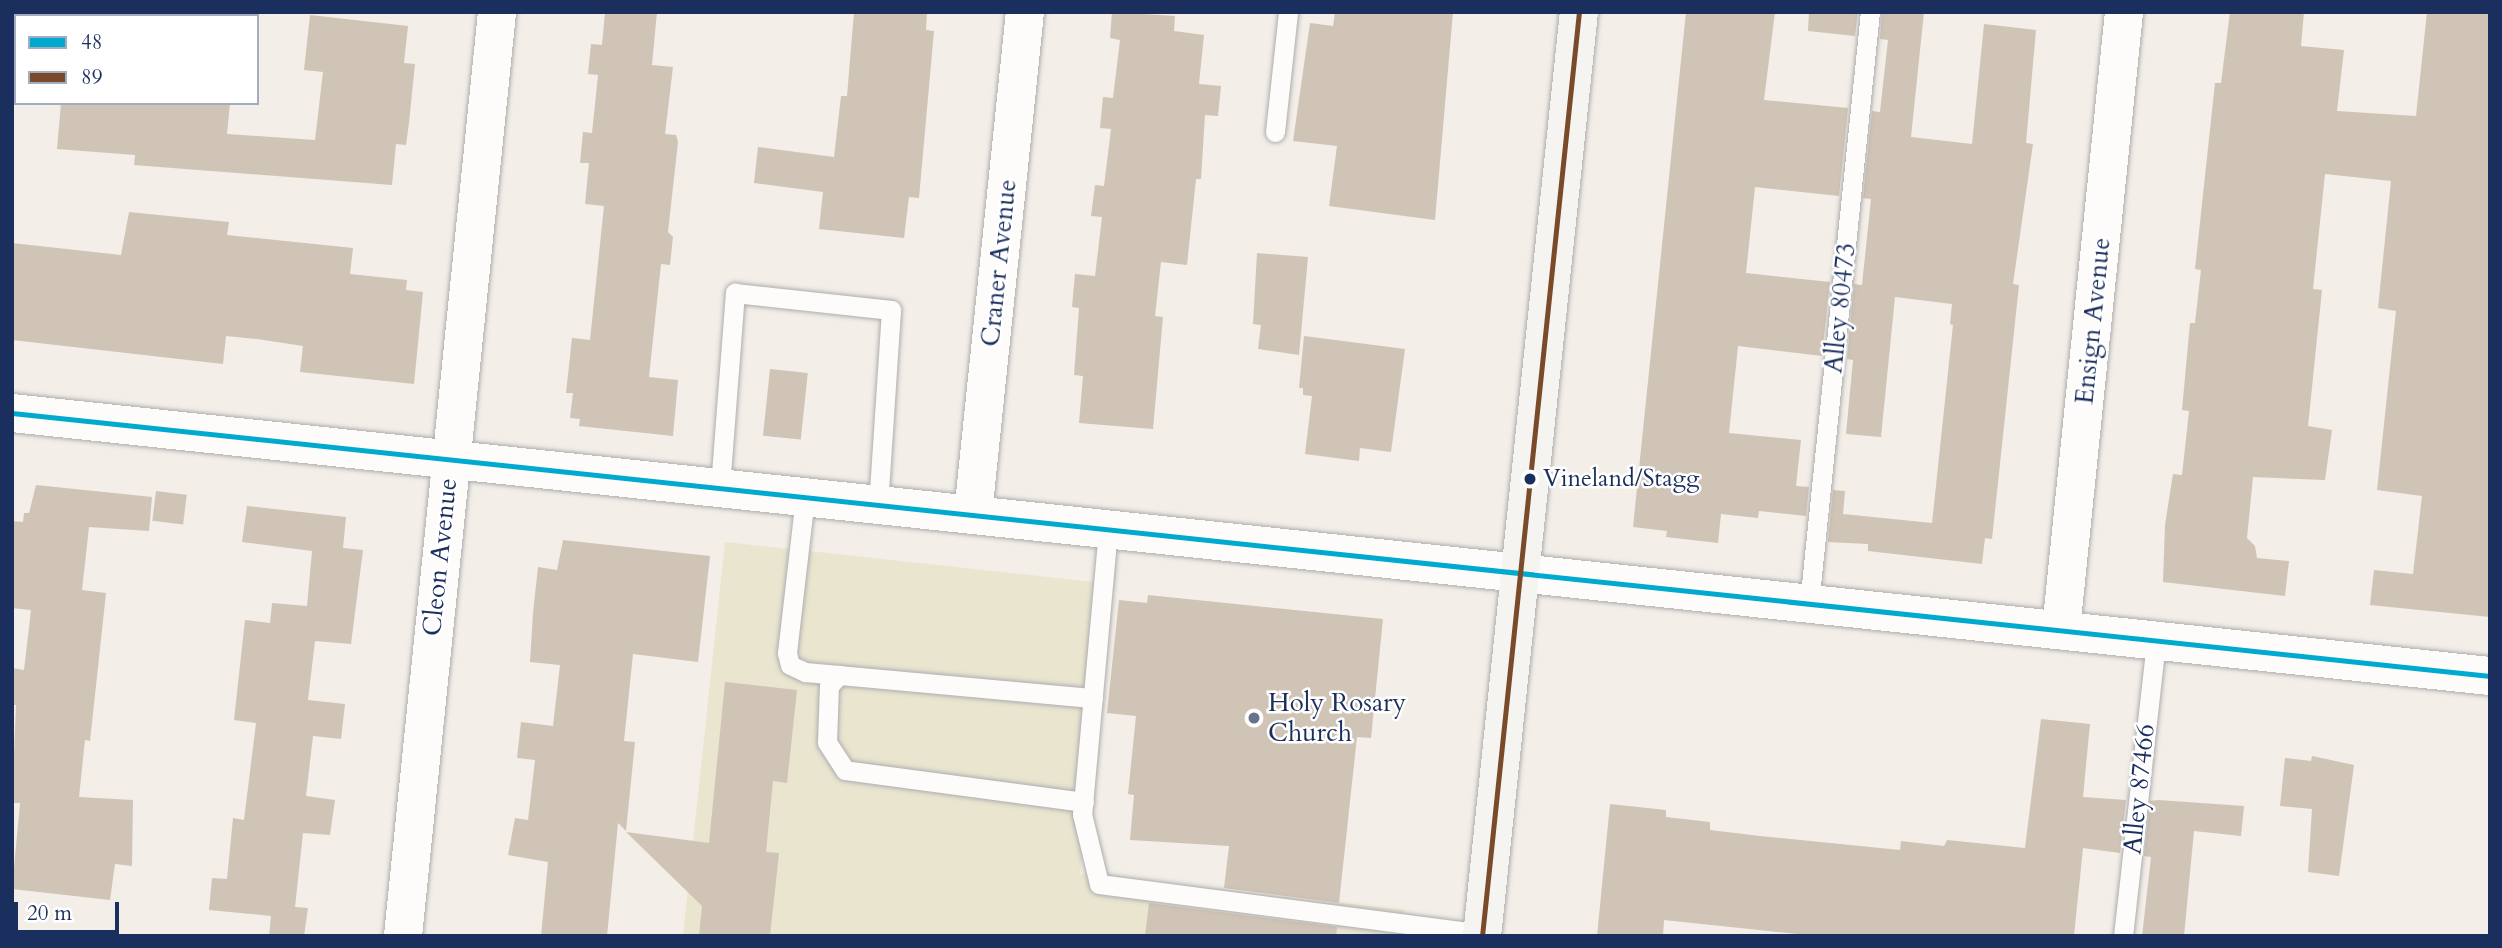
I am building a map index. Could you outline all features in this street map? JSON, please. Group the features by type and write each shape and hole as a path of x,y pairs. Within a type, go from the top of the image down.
{"main road":[{"path":"1482,935 1579,12"}],"street":[{"name":"Cleon Avenue","path":"403,936 497,12"},
{"name":"Craner Avenue","path":"973,514 1025,12"},
{"name":"Ensign Avenue","path":"2061,630 2124,12"},
{"path":"12,413 2490,676"}],"lane":[{"name":"Alley 80473","path":"1809,604 1870,12"},
{"path":"1275,132 1288,13"},
{"path":"720,487 735,293 891,310 878,506"},
{"path":"806,497 787,653 790,665 805,672 1093,698"},
{"path":"1108,530 1082,814 1099,884 1482,935"},
{"name":"Alley 87466","path":"2123,936 2156,642"},
{"path":"839,675 829,687 827,742 845,770 1084,802"}],"shaded area":[{"path":"725,542 1112,584 1080,874 1405,910 1401,936 683,936"}],"building":[{"path":"605,12 657,12 652,65 673,67 665,134 676,135 678,142 668,232 673,237 670,265 661,264 649,377 678,380 673,436 579,426 580,419 570,418 573,393 566,393 572,338 590,340 604,206 585,204 589,163 580,163 583,132 592,133 598,75 588,74 591,44 602,45"},
{"path":"854,12 927,12 926,30 934,31 919,198 909,197 904,238 819,229 823,192 754,183 758,147 834,157 841,96 847,96"},
{"path":"1112,12 1175,16 1174,31 1204,35 1199,84 1221,86 1218,116 1205,115 1201,179 1196,179 1187,265 1161,262 1155,316 1163,317 1153,429 1079,423 1083,376 1074,375 1079,308 1072,307 1075,274 1095,276 1102,217 1091,216 1095,185 1104,186 1111,129 1100,128 1103,97 1113,98 1120,40 1110,38"},
{"path":"1335,12 1453,12 1435,220 1329,206 1337,146 1293,141 1310,23 1333,26"},
{"path":"1686,12 1775,12 1764,100 1848,108 1839,196 1755,187 1746,273 1830,282 1822,356 1738,346 1729,433 1801,440 1796,486 1809,487 1806,516 1759,511 1758,518 1721,514 1718,543 1666,537 1667,531 1633,527"},
{"path":"1809,12 1858,12 1855,36 1808,31"},
{"path":"1882,12 1924,12 1911,137 1972,144 1984,24 2036,30 2026,143 2033,144 2013,284 2019,285 1992,539 1985,538 1982,564 1868,551 1868,544 1828,542 1833,490 1845,491 1843,514 1932,523 1953,325 1950,324 1952,304 1895,297 1881,437 1846,434 1853,360 1847,359 1854,284 1862,285 1871,199 1863,198 1872,111 1880,112 1888,40 1880,39"},
{"path":"2230,12 2304,12 2301,46 2344,50 2337,111 2416,116 2427,12 2490,14 2490,617 2370,605 2374,570 2413,574 2422,496 2377,490 2396,311 2378,308 2391,181 2325,174 2313,289 2322,290 2308,426 2332,430 2325,480 2253,477 2247,538 2255,546 2257,558 2289,561 2285,596 2163,582 2165,525 2173,474 2182,475 2189,411 2182,410 2190,323 2195,323 2201,270 2195,269 2215,83 2221,83"},
{"path":"310,15 408,26 404,63 415,64 406,145 396,144 392,185 134,165 135,155 57,149 61,105 230,105 227,134 315,140 323,72 304,70"},
{"path":"129,212 229,222 227,235 353,248 350,274 407,280 406,290 423,292 414,384 300,372 303,346 257,339 226,336 223,364 12,340 12,243 121,255"},
{"path":"1257,253 1308,257 1299,355 1258,349 1261,325 1253,324"},
{"path":"1304,336 1405,349 1391,452 1360,448 1359,461 1305,454 1312,396 1303,395 1303,388 1299,388"},
{"path":"770,369 808,373 801,440 763,436"},
{"path":"36,485 152,497 149,531 89,527 82,590 106,593 90,741 85,740 79,797 133,800 132,866 115,864 110,900 12,889 20,803 12,803 16,705 12,705 12,668 24,670 31,610 12,608 12,521 23,522 24,513 29,513"},
{"path":"156,491 187,495 183,525 152,521"},
{"path":"247,506 346,517 343,548 363,550 351,644 315,641 308,700 345,704 341,739 313,736 306,796 335,800 330,835 303,833 295,907 308,908 304,936 269,936 271,916 209,910 212,878 227,879 233,818 244,820 256,723 234,720 245,620 270,623 272,603 307,606 312,551 242,542"},
{"path":"563,540 710,556 698,662 633,654 624,741 635,742 626,831 618,823 607,936 541,936 548,862 508,855 515,818 528,820 535,760 517,758 521,722 553,726 560,665 530,662 538,567 557,570"},
{"name":"Holy Rosary Church","path":"1148,595 1383,619 1371,738 1357,737 1339,903 1224,888 1229,846 1130,840 1134,795 1128,794 1136,716 1107,713 1119,600 1147,603"},
{"path":"725,682 797,690 787,783 773,781 766,852 779,853 770,936 699,936 702,906 626,832 709,843"},
{"path":"2041,719 2090,724 2083,797 2126,800 2120,853 2083,848 2074,936 1817,936 1664,920 1663,936 1597,936 1610,804 1666,810 1666,817 1710,822 1710,830 1760,836 1900,850 1901,841 1944,846 1947,840 2025,848"},
{"path":"2312,756 2354,765 2339,876 2308,872 2312,809 2280,806 2285,758 2311,761"},
{"path":"2150,801 2244,806 2241,836 2194,831 2184,936 2142,936 2151,857 2144,856"},
{"path":"1149,903 1337,927 1336,936 1145,936"}],"transit line":[{"name":"89","path":"1482,936 1579,12"},
{"name":"48","path":"12,413 2490,676"}],"place":[{"name":"Vineland/Stagg","path":"1530,479"},
{"name":"Holy Rosary Church","path":"1254,718"}]}
